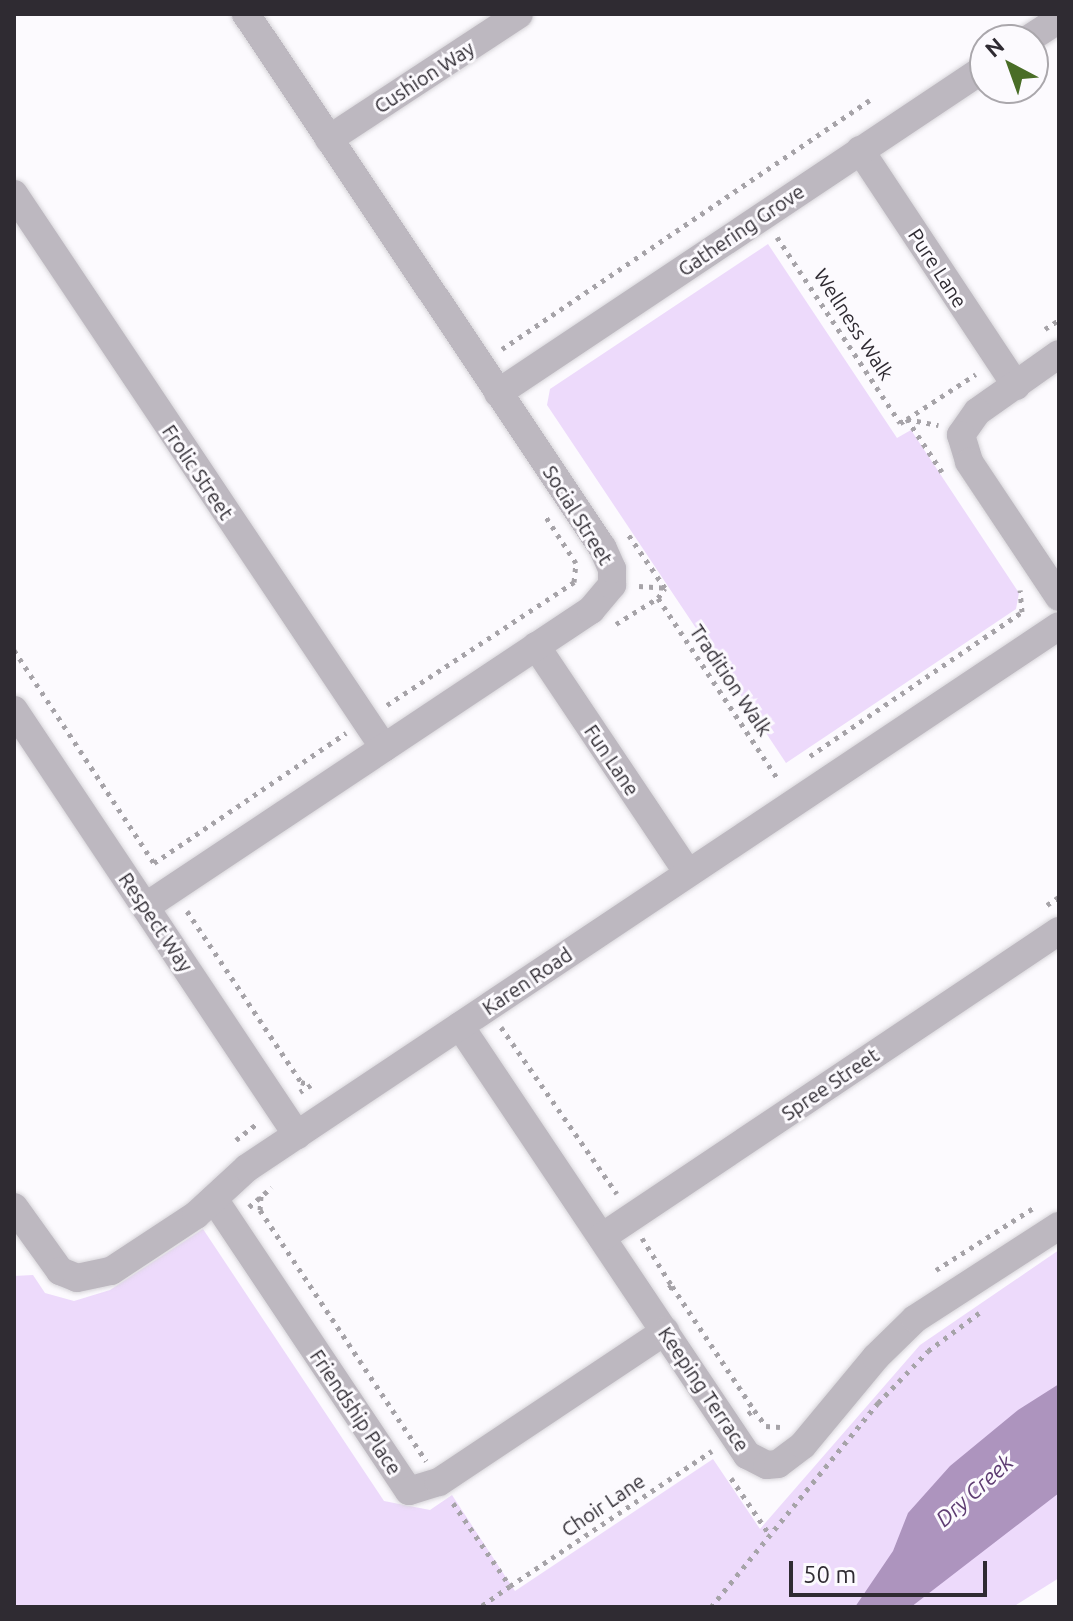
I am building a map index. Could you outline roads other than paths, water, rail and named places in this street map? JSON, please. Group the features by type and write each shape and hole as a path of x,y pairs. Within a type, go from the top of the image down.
{"street":[{"name":"Social Street","path":"145,907 536,646 604,599 612,585 612,569 510,385 329,139 246,14"},
{"name":"Cushion Way","path":"329,139 519,14"},
{"name":"Gathering Grove","path":"510,385 969,78"},
{"name":"Pure Lane","path":"860,150 1016,386"},
{"name":"Frolic Street","path":"14,194 384,748"},
{"path":"1059,354 966,423 962,448 1059,597"},
{"name":"Karen Road","path":"14,1207 24,1244 60,1271 77,1278 95,1277 214,1199 239,1174 287,1141 1059,626"},
{"name":"Fun Lane","path":"536,646 688,873"},
{"name":"Respect Way","path":"14,710 145,907 287,1141"},
{"name":"Spree Street","path":"602,1237 622,1207 1059,931"},
{"name":"Keeping Terrace","path":"460,1026 747,1455 767,1465 778,1464 803,1445 876,1357 915,1319 1059,1226"},
{"name":"Friendship Place","path":"214,1199 409,1491 439,1482 665,1331"}],"water":[{"name":"Dry Creek","path":"1059,1384 1059,1493 911,1607 855,1607 893,1551 908,1513 950,1466 1018,1410"}]}
